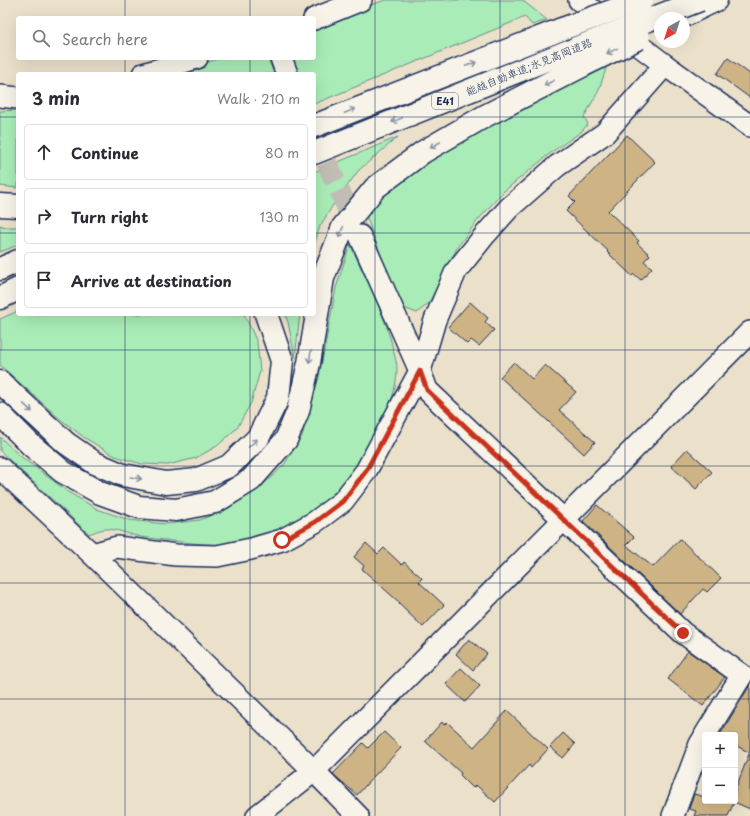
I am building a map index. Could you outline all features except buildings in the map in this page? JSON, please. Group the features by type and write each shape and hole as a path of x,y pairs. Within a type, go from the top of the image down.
{"highway":[{"name":"能越自動車道;氷見高岡道路","path":"316,125 562,29 642,0"},
{"name":"能越自動車道;氷見高岡道路","path":"316,152 580,57 700,0"},
{"path":"690,13 716,0"},
{"path":"0,414 31,445 63,472 100,493 139,507 176,510 215,502 251,480 286,440 298,411 309,364 323,278 342,227 375,188 423,152 485,116 580,57 654,29"},
{"path":"0,205 16,206"},
{"path":"0,269 16,262"},
{"path":"0,298 16,290"},
{"path":"0,382 66,443 95,463 123,476 166,483 196,480 229,466 258,438 278,398 282,361 267,316"}],"street":[{"path":"316,18 361,0"},
{"path":"579,0 665,65 750,126"},
{"path":"150,72 189,60"},
{"path":"282,60 286,72"},
{"path":"92,554 117,547 176,555 217,556 282,540 315,522 343,501 366,471 420,371 435,320 456,271 509,208 557,166 605,133 665,65"},
{"path":"0,96 16,98"},
{"path":"360,236 427,390 683,633 742,675 707,732"},
{"path":"257,816 314,771 750,332"},
{"path":"0,468 92,554 358,816"},
{"path":"673,816 702,740"}],"green space":[{"path":"385,0 522,0 547,20 532,25 525,17 316,103 316,72 297,72 291,60 316,60 316,25"},
{"path":"214,60 269,60 273,72 180,72"},
{"path":"603,65 606,69 598,92 584,117 588,124 581,132 553,151 503,192 478,220 458,246 429,303 417,313 401,307 366,216 388,188 428,157"},
{"path":"16,110 16,188 0,186 0,111"},
{"path":"398,137 359,170 333,205 320,226 316,239 316,171"},
{"path":"0,225 6,227 16,227 16,246 0,252"},
{"path":"350,244 386,325 397,366 395,388 388,410 364,455 348,477 331,496 314,512 297,523 268,536 237,544 177,542 141,537 109,529 89,534 0,451 0,437 19,455 68,492 97,509 129,520 166,524 200,520 229,508 261,487 284,465 302,436 319,377 336,288"},
{"path":"16,312 16,316 245,316 257,342 260,371 251,403 237,428 217,446 196,458 168,465 142,464 115,456 85,438 60,419 0,365 0,319"},
{"path":"286,316 300,316 295,358"}],"tunnel":[{"path":"316,138 358,232"}],"route":[{"path":"282,540 315,522 343,501 366,471 420,371 427,390 683,633"}]}
